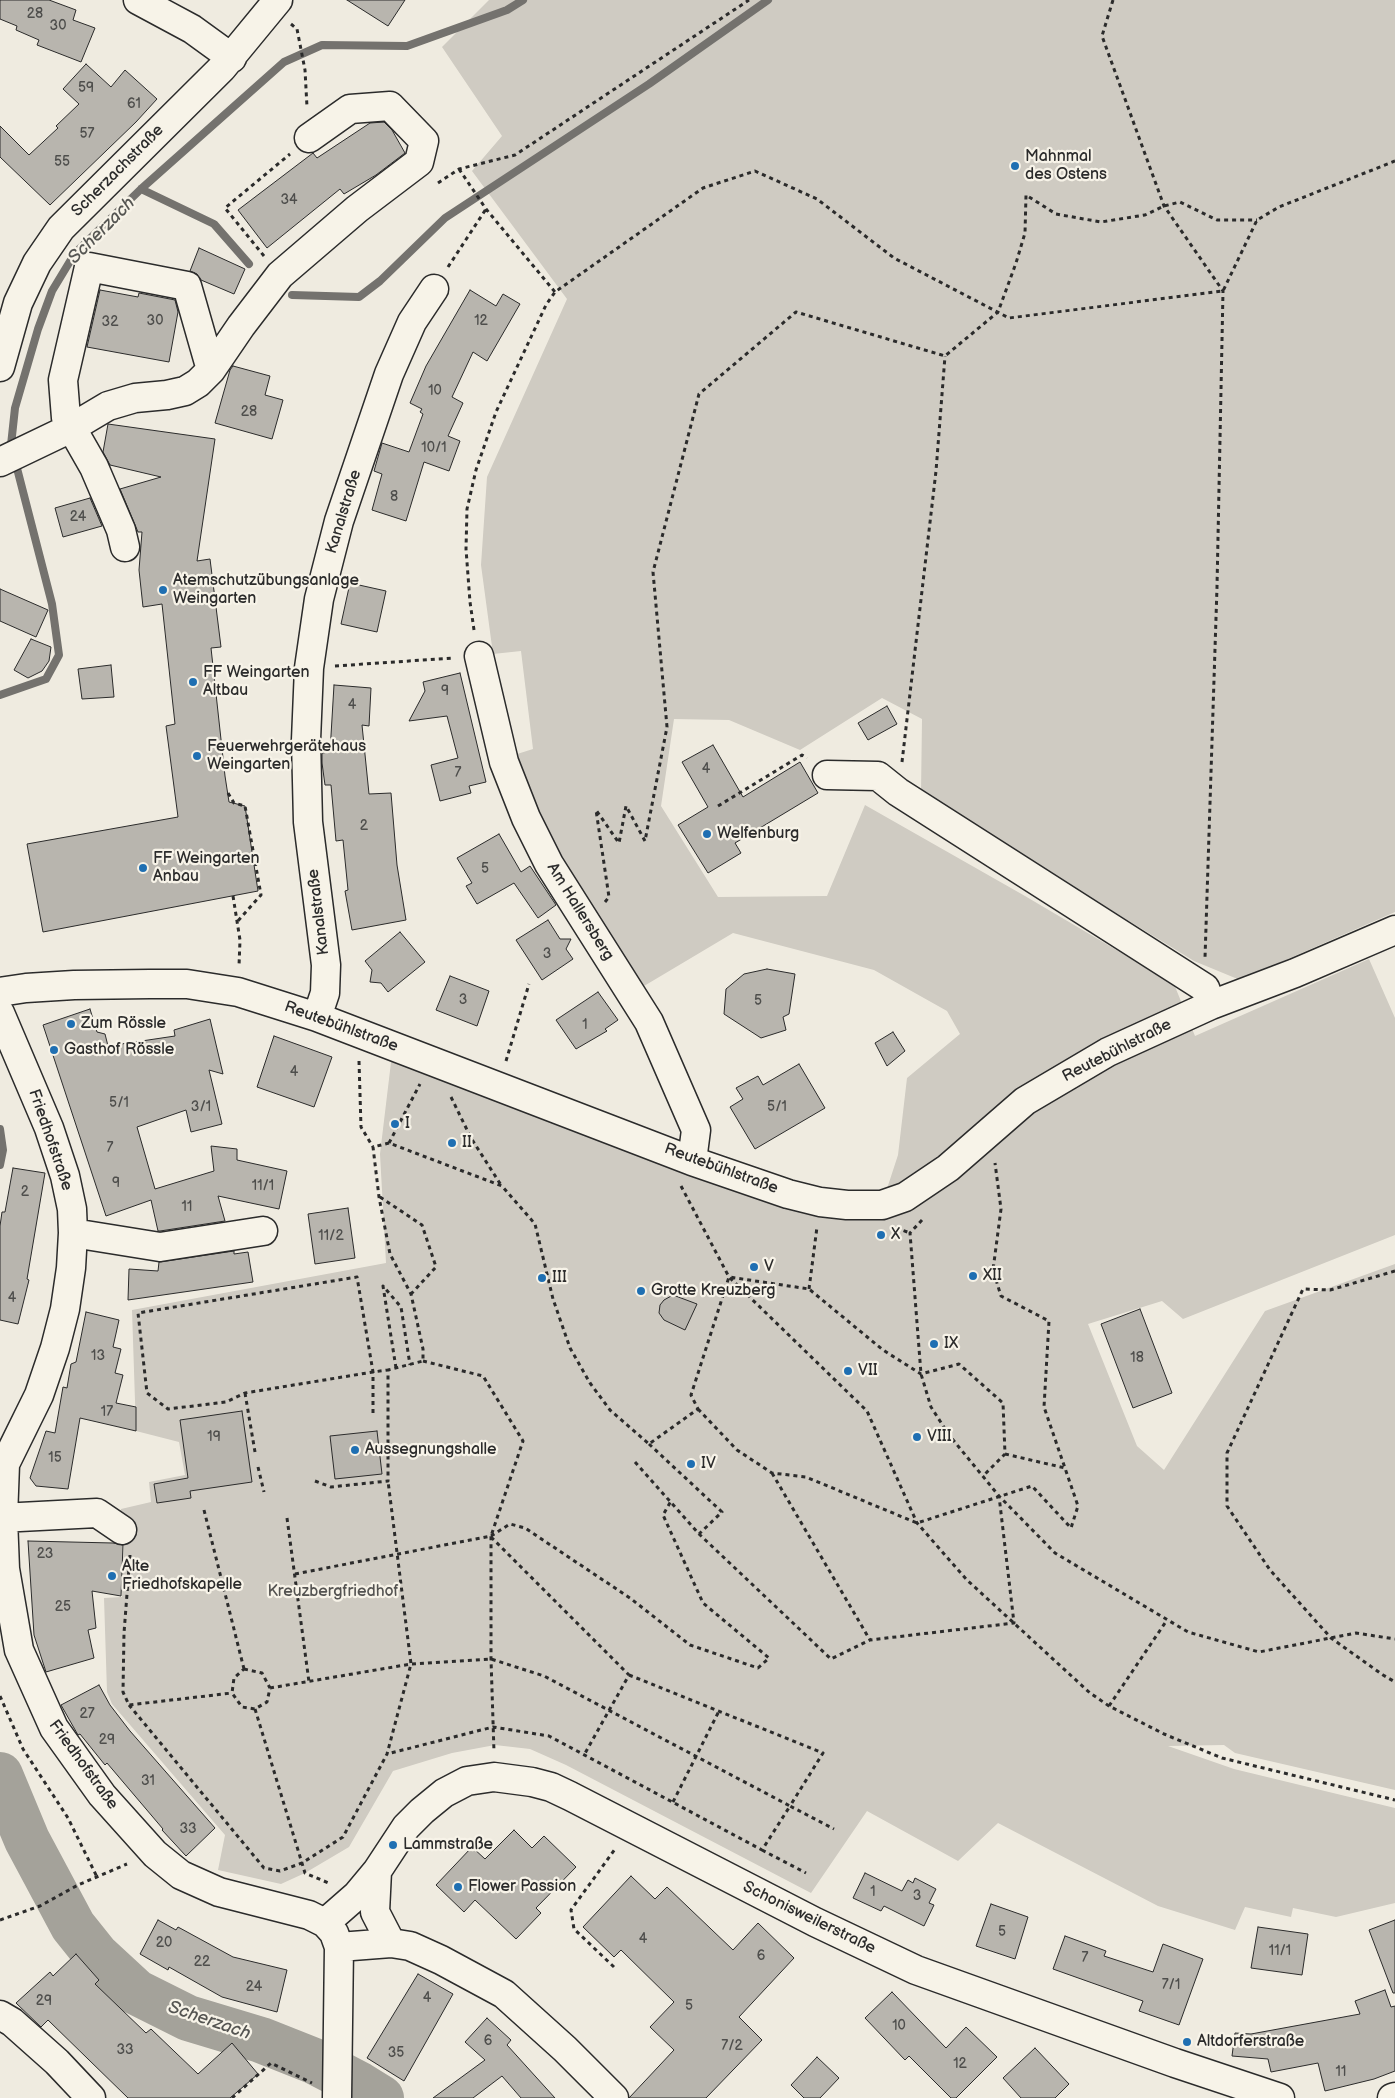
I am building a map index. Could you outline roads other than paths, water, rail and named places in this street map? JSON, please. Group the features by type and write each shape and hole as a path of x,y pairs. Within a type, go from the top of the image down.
{"street":[{"path":"138,0 192,29 232,58"},
{"name":"Scherzachstraße","path":"2,351 18,303 37,263 61,228 232,58 278,0"},
{"path":"9,458 68,423 108,406 135,398 185,391 198,384 208,359 241,326 280,275 357,209 419,162 424,141 390,106 350,109 309,138"},
{"path":"125,546 121,530 94,467 68,423 63,380 89,267 187,286 208,359"},
{"name":"Kanalstraße","path":"317,1017 325,993 326,965 308,822 306,740 309,668 319,599 339,521 389,374 412,322 434,290"},
{"name":"Am Hallersberg","path":"478,656 504,762 526,818 549,864 649,1022 696,1130 692,1161"},
{"path":"827,775 878,776 898,792 1208,996"},
{"name":"Reutebühlstraße","path":"0,992 64,985 150,984 187,984 238,992 359,1032 692,1161 788,1194 820,1202 847,1205 882,1205 905,1197 948,1168 1025,1101 1208,996 1295,972 1395,930"},
{"name":"Friedhofstraße","path":"0,1013 49,1128 65,1176 72,1209 73,1232 71,1268 55,1348 39,1396 2,1467 2,1518 6,1578 18,1650 54,1728 102,1795 155,1854 181,1875 219,1892 309,1915 325,1923"},
{"path":"73,1232 160,1247 263,1231"},
{"path":"2,1518 97,1513 126,1540"},
{"name":"Schonisweilerstraße","path":"325,1923 357,1894 377,1871 406,1827 422,1810 444,1793 467,1781 494,1777 532,1782 551,1788 815,1922 916,1970 1251,2090 1280,2098"},
{"path":"377,1871 375,1912 391,1943"},
{"path":"325,1923 334,1934 340,1946 337,2094"},
{"path":"340,1946 391,1943 410,1946 441,1960 504,1994 565,2049 614,2098"},
{"path":"0,2015 12,2022 57,2062 91,2098"}],"waterway":[{"name":"Scherzach","path":"0,695 46,679 59,655 52,604 11,445 15,408 38,329 52,291 75,253 141,189 284,62 322,45 407,46 507,10 523,0"},
{"path":"292,295 359,297 380,281 445,218 649,84 768,0"},
{"path":"141,189 214,224 249,264"},
{"name":"Scherzach","path":"0,1129 3,1150 0,1165"},
{"name":"Scherzach","path":"0,1775 27,1840 73,1926 97,1956 136,1992 188,2018 261,2040 314,2061 381,2098"}],"place":[{"name":"Mahnmal des Ostens","path":"1015,166"},
{"name":"Atemschutzübungsanlage Weingarten","path":"163,590"},
{"name":"FF Weingarten Altbau","path":"193,682"},
{"name":"Feuerwehrgerätehaus Weingarten","path":"197,756"},
{"name":"Welfenburg","path":"707,834"},
{"name":"FF Weingarten Anbau","path":"143,868"},
{"name":"Zum Rössle","path":"71,1024"},
{"name":"Gasthof Rössle","path":"54,1050"},
{"name":"I","path":"395,1124"},
{"name":"II","path":"452,1143"},
{"name":"X","path":"881,1235"},
{"name":"V","path":"754,1267"},
{"name":"XII","path":"973,1276"},
{"name":"III","path":"542,1278"},
{"name":"Grotte Kreuzberg","path":"641,1291"},
{"name":"IX","path":"934,1344"},
{"name":"VII","path":"848,1371"},
{"name":"VIII","path":"917,1437"},
{"name":"Aussegnungshalle","path":"355,1450"},
{"name":"IV","path":"691,1464"},
{"name":"Alte Friedhofskapelle","path":"112,1576"},
{"name":"Lammstraße","path":"393,1845"},
{"name":"Flower Passion","path":"458,1887"},
{"name":"Altdorferstraße","path":"1187,2042"}],"park label":[{"name":"Kreuzbergfriedhof","path":"333,1592"}]}
